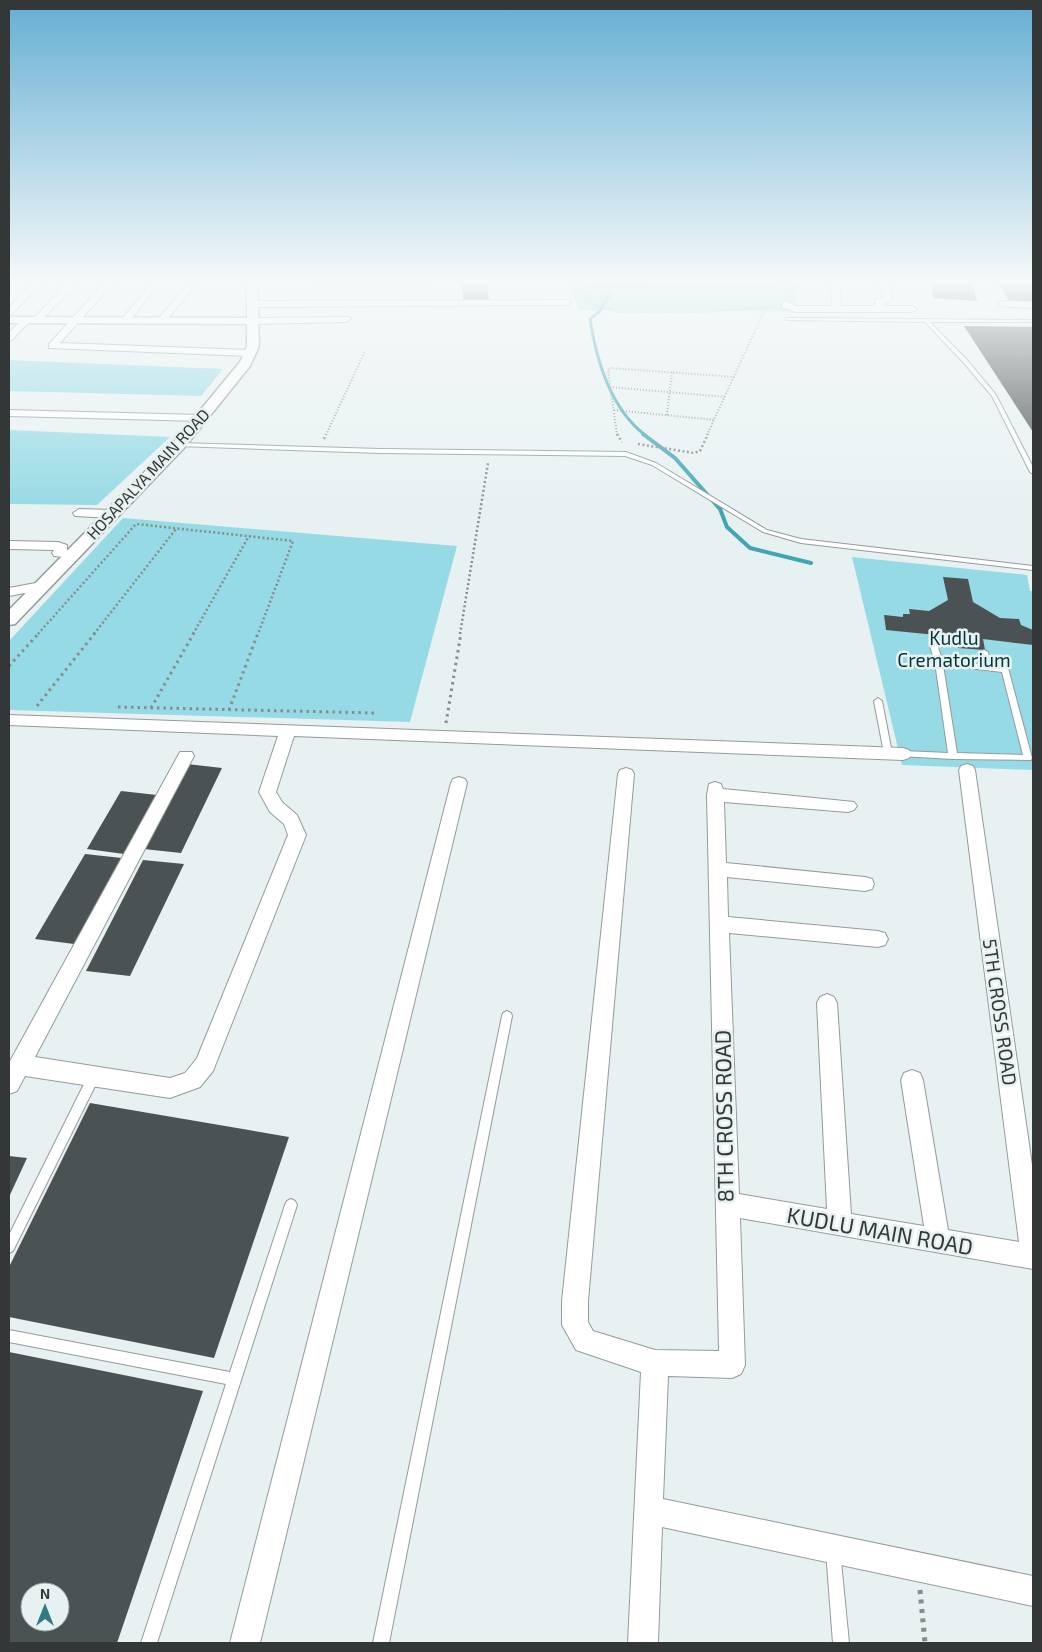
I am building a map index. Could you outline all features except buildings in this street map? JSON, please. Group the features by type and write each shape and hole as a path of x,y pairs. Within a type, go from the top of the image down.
{"street":[{"name":"HOSAPALYA MAIN ROAD","path":"9,620 179,445 248,358"},
{"path":"9,413 201,418"},
{"path":"79,513 112,514"},
{"path":"9,545 58,546 62,548 59,553 72,554"},
{"path":"9,592 22,592 29,587 42,586"},
{"path":"9,720 896,754"},
{"path":"19,1065 170,1088 192,1080 205,1064 296,835 291,820 276,807 267,792 288,731"},
{"path":"9,1084 186,756"},
{"name":"5TH CROSS ROAD","path":"960,763 1033,1256"},
{"path":"626,774 575,1301 575,1325 585,1341 655,1363 642,1643"},
{"path":"245,1643 459,783"},
{"name":"8TH CROSS ROAD","path":"655,1363 732,1366 715,792 848,806"},
{"path":"717,869 865,884"},
{"path":"719,924 878,939"},
{"path":"827,1003 840,1224"},
{"path":"912,1080 938,1241"},
{"name":"KUDLU MAIN ROAD","path":"726,1204 1033,1256"},
{"path":"648,1510 1033,1591"}],"lane":[{"path":"963,358 994,396 1033,472"},
{"path":"179,445 626,454 654,464 765,531 801,541 1033,568"},
{"path":"934,646 960,763"},
{"path":"984,652 988,668"},
{"path":"878,701 896,754 960,763 1028,758 1005,670 939,662"},
{"path":"381,1643 507,1016"},
{"path":"9,1247 94,1076"},
{"path":"149,1643 291,1205"},
{"path":"9,1336 234,1380"},
{"path":"832,1549 841,1643"}],"path":[{"path":"320,449 362,358"},
{"path":"735,378 610,368 610,387 620,442 698,453 726,397 735,378 744,358"},
{"path":"667,415 672,372"},
{"path":"610,387 726,397"},
{"path":"614,410 714,420"},
{"path":"444,736 489,452"},
{"path":"9,666 136,524 293,541 229,710"},
{"path":"37,706 176,528"},
{"path":"151,708 250,536"},
{"path":"28,705 46,706"},
{"path":"113,707 375,713"},
{"path":"917,1567 925,1643"}],"green space":[{"path":"9,360 223,369 201,396 9,391"},
{"path":"9,430 170,437 97,505 9,504"},
{"path":"123,518 457,546 410,722 9,710 9,641"},
{"name":"Kudlu Crematorium","path":"852,557 1027,575 1030,591 1033,591 1033,770 902,765"}],"waterway":[{"path":"598,358 614,398 633,424 645,435"},
{"path":"643,434 675,458 720,509 727,527 750,548 811,563"}]}
